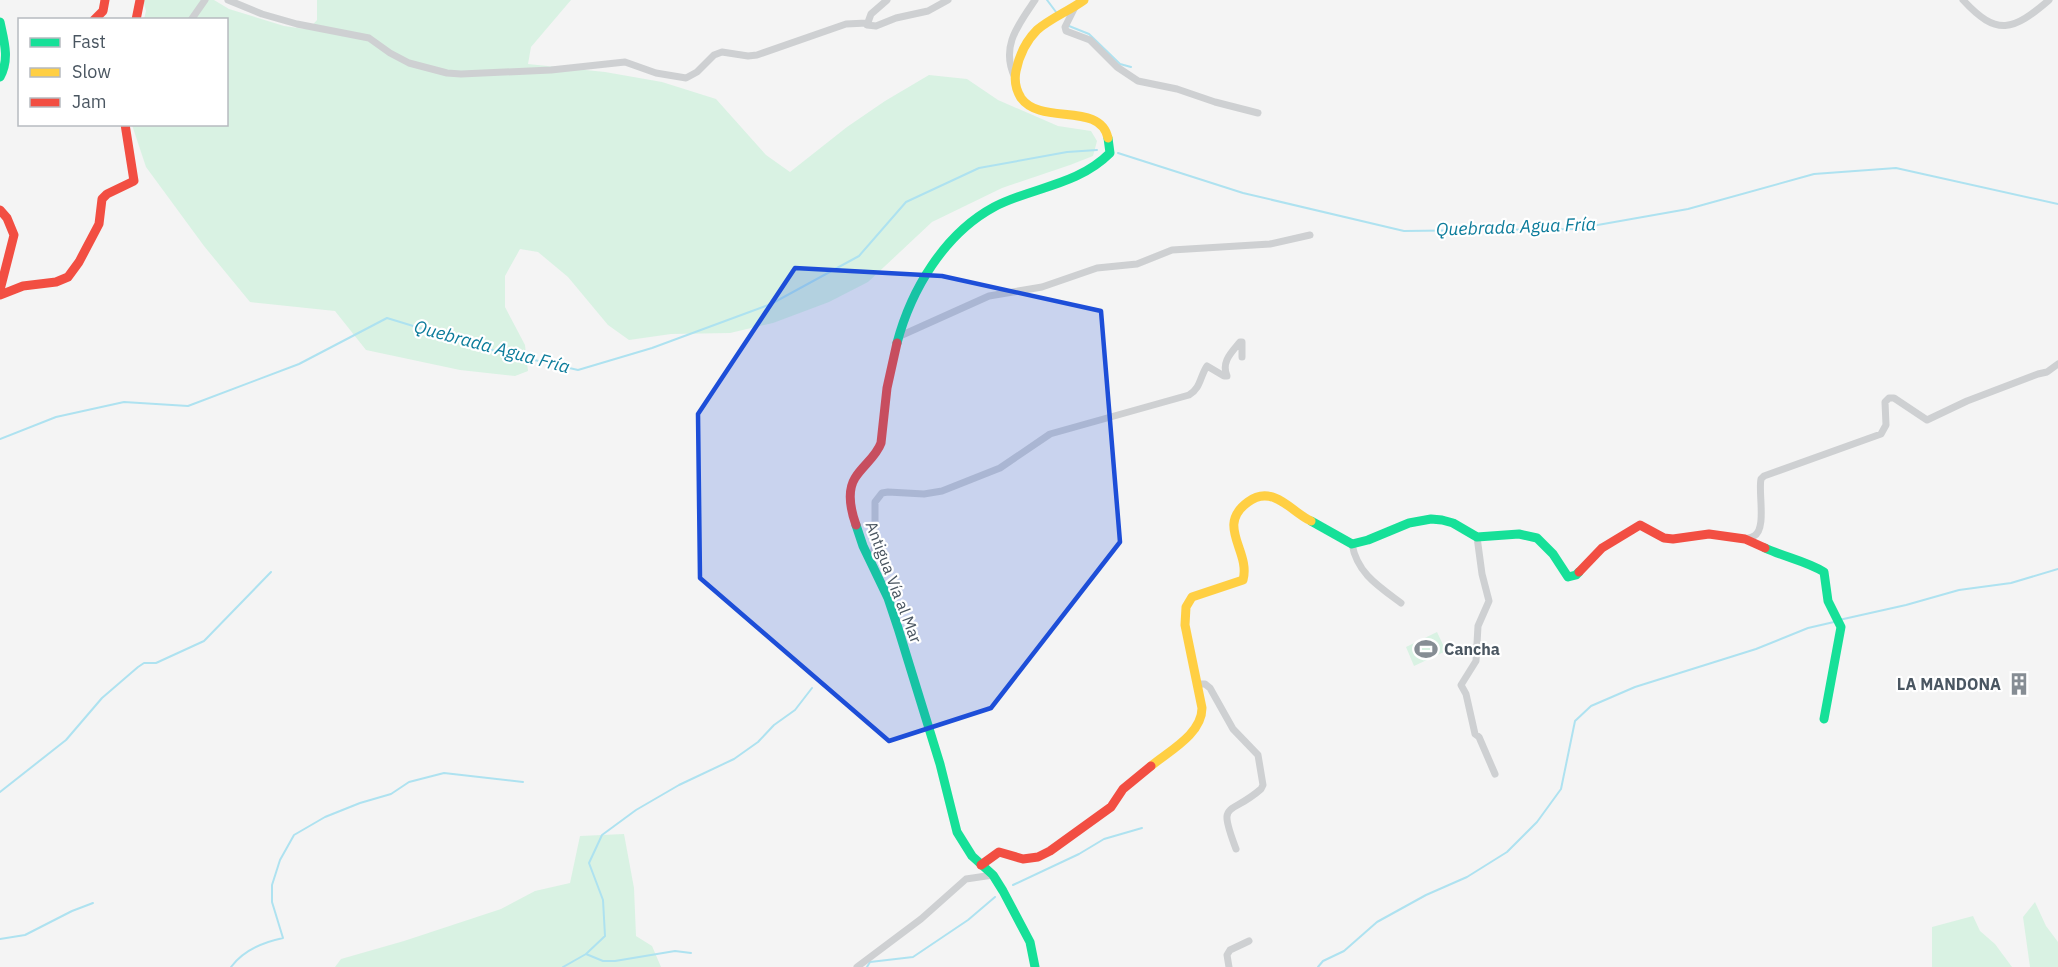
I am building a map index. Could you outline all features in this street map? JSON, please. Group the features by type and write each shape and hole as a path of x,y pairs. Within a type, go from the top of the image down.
{"street":[{"path":"96,18 103,11 105,0"},
{"path":"136,18 140,0"},
{"path":"192,18 206,0"},
{"path":"228,0 262,14 297,24 369,38 409,63 447,73 551,70 625,62 656,73 686,78 697,72 714,55 722,52 748,56 758,55 846,24 867,23 872,27 896,18 928,11 948,0"},
{"path":"867,23 871,14 887,0"},
{"path":"1015,78 1009,67 1008,54 1020,22 1035,0"},
{"path":"1015,78 1024,48 1031,36 1084,0"},
{"path":"1962,0 1982,19 2002,26 2026,19 2049,0"},
{"path":"1075,7 1065,27 1066,32 1090,40 1118,68 1138,81 1177,89 1258,113"},
{"path":"0,22 6,58 5,71 0,77"},
{"name":"Antigua Vía al Mar","path":"1015,78 1019,97 1032,109 1081,116 1101,124 1107,133 1110,153 1105,160 1085,171 994,207 966,225 941,253 917,286 892,360 878,452 855,478 851,489 854,520 863,546 888,598 898,628 940,764 957,832 972,856 993,875 1003,891 1030,942 1035,967"},
{"path":"0,296 22,285 56,282 68,277 79,262 99,224 102,199 107,194 134,181 126,126"},
{"path":"128,136 132,126"},
{"path":"0,210 7,218 14,235 0,290"},
{"path":"900,336 989,296 1041,287 1097,268 1137,264 1172,250 1270,244 1311,235"},
{"path":"869,558 875,545 875,502 882,494 888,492 924,494 942,491 1000,468 1050,434 1189,395 1196,390 1207,366 1227,376 1224,365 1240,342 1242,342 1242,357"},
{"path":"1744,539 1755,536 1759,532 1761,479 1764,476 1881,434 1886,425 1885,402 1889,398 1894,398 1927,420 1967,401 2047,372 2058,364"},
{"path":"981,865 999,852 1023,859 1050,851 1111,807 1123,789 1187,738 1200,724 1202,708 1185,625 1185,607 1192,597 1243,580 1245,562 1233,528 1234,518 1241,509 1259,497 1271,497 1352,544 1366,542 1398,526 1434,518 1447,520 1463,527 1477,537 1526,533 1535,536 1547,545 1562,572 1568,577 1576,575 1602,548 1640,525 1664,538 1709,534 1744,539 1816,567 1824,572 1825,590 1841,627 1824,719"},
{"path":"1477,537 1482,574 1489,601 1478,626 1476,662 1461,685 1466,694 1474,734 1479,737 1495,774"},
{"path":"1352,544 1353,551 1369,579 1401,603"},
{"path":"1197,684 1205,684 1210,688 1233,729 1253,747 1258,755 1263,785 1261,789 1231,808 1225,819 1236,849"},
{"path":"857,967 921,919 966,879 993,875"},
{"path":"1229,967 1227,955 1230,950 1234,946 1249,941"}],"highlighted area":[{"path":"795,268 942,276 1101,311 1120,542 991,708 889,741 700,578 698,414"}],"green space":[{"path":"143,0 214,0 229,9 284,26 309,29 317,20 317,0 571,0 531,47 528,64 605,72 662,82 716,99 766,155 790,172 847,127 929,75 967,79 998,100 1058,126 1091,131 1097,141 1093,156 1002,188 932,222 868,282 829,302 773,323 730,333 671,334 629,340 608,325 568,277 538,252 520,249 505,276 505,307 525,345 528,371 515,376 460,370 366,350 335,311 250,302 204,246 146,167 132,126 228,126 228,18 144,18 146,11"},
{"name":"Cancha","path":"1437,632 1446,651 1414,666 1406,647"},
{"path":"624,834 634,888 636,936 652,946 661,967 335,967 341,959 501,909 535,891 570,883 580,836"},
{"path":"2035,902 2046,926 2058,942 2058,967 2030,967 2023,917"},
{"path":"1973,916 1980,931 1995,944 2012,967 1932,967 1932,927"}],"waterway":[{"path":"1047,0 1056,12"},
{"path":"1069,26 1089,34 1120,64 1131,67"},
{"name":"Quebrada Agua Fría","path":"0,439 56,417 124,402 188,406 299,364 387,318 495,351 578,370 652,348 771,304 859,256 906,202 979,168 1067,152 1097,150"},
{"name":"Quebrada Agua Fría","path":"1118,153 1243,193 1404,231 1575,229 1688,209 1814,174 1896,168 2058,204"},
{"path":"1839,620 1959,590 2011,583 2058,569"},
{"path":"0,792 66,740 102,698 138,667 144,663 156,663 204,641 271,572"},
{"path":"1318,967 1323,961 1344,951 1377,922 1426,895 1467,877 1507,852 1537,822 1561,789 1575,721 1591,706 1635,687 1756,649 1808,628 1834,622"},
{"path":"586,954 605,936 603,900 589,863 602,835 636,810 679,785 734,759 795,710 812,688"},
{"path":"231,967 254,948 283,938 272,902 272,885 280,860 294,835 325,817 391,794 409,782 444,773 523,782"},
{"path":"1013,885 1079,854 1104,839 1142,828"},
{"path":"867,967 870,962 913,957 968,920 995,897"},
{"path":"0,939 25,935 93,903"},
{"path":"563,967 586,954 603,961 615,961 675,951 691,953"}],"traffic: fast":[{"path":"0,22 5,57 0,77"},
{"path":"897,343 911,303 921,284 932,265 960,232 976,218 994,207 1083,173 1110,153 1108,138"},
{"path":"1311,521 1352,544 1409,523 1431,519 1453,523 1477,537 1519,534 1537,538 1553,554 1568,577 1579,572"},
{"path":"856,525 863,546 888,598 898,628 940,764 957,832 972,856 993,875 1003,891 1030,942 1035,967"},
{"path":"1765,548 1824,572 1828,601 1841,627 1824,719"}],"traffic: slow":[{"path":"1084,0 1033,34 1019,60 1015,75 1016,85 1021,98 1030,106 1042,111 1082,116 1094,120 1103,127 1108,138"},
{"path":"1151,766 1191,734 1201,717 1202,708 1185,625 1186,607 1192,597 1243,580 1243,559 1234,530 1234,520 1239,511 1254,498 1268,496 1280,500 1311,521"}],"traffic: jam":[{"path":"96,18 103,11 105,0"},
{"path":"136,18 140,0"},
{"path":"0,295 23,286 56,282 68,277 79,262 99,224 102,199 107,194 134,181 125,126"},
{"path":"0,210 7,218 14,235 0,290"},
{"path":"856,525 851,507 851,489 855,478 876,453 881,443 887,388 897,343"},
{"path":"1579,572 1602,548 1640,525 1664,538 1709,534 1745,539 1765,548"},
{"path":"981,865 999,852 1023,859 1038,857 1050,851 1111,807 1123,789 1151,766"}],"place":[{"name":"Cancha","path":"1426,649"},
{"name":"LA MANDONA","path":"2019,684"}]}
